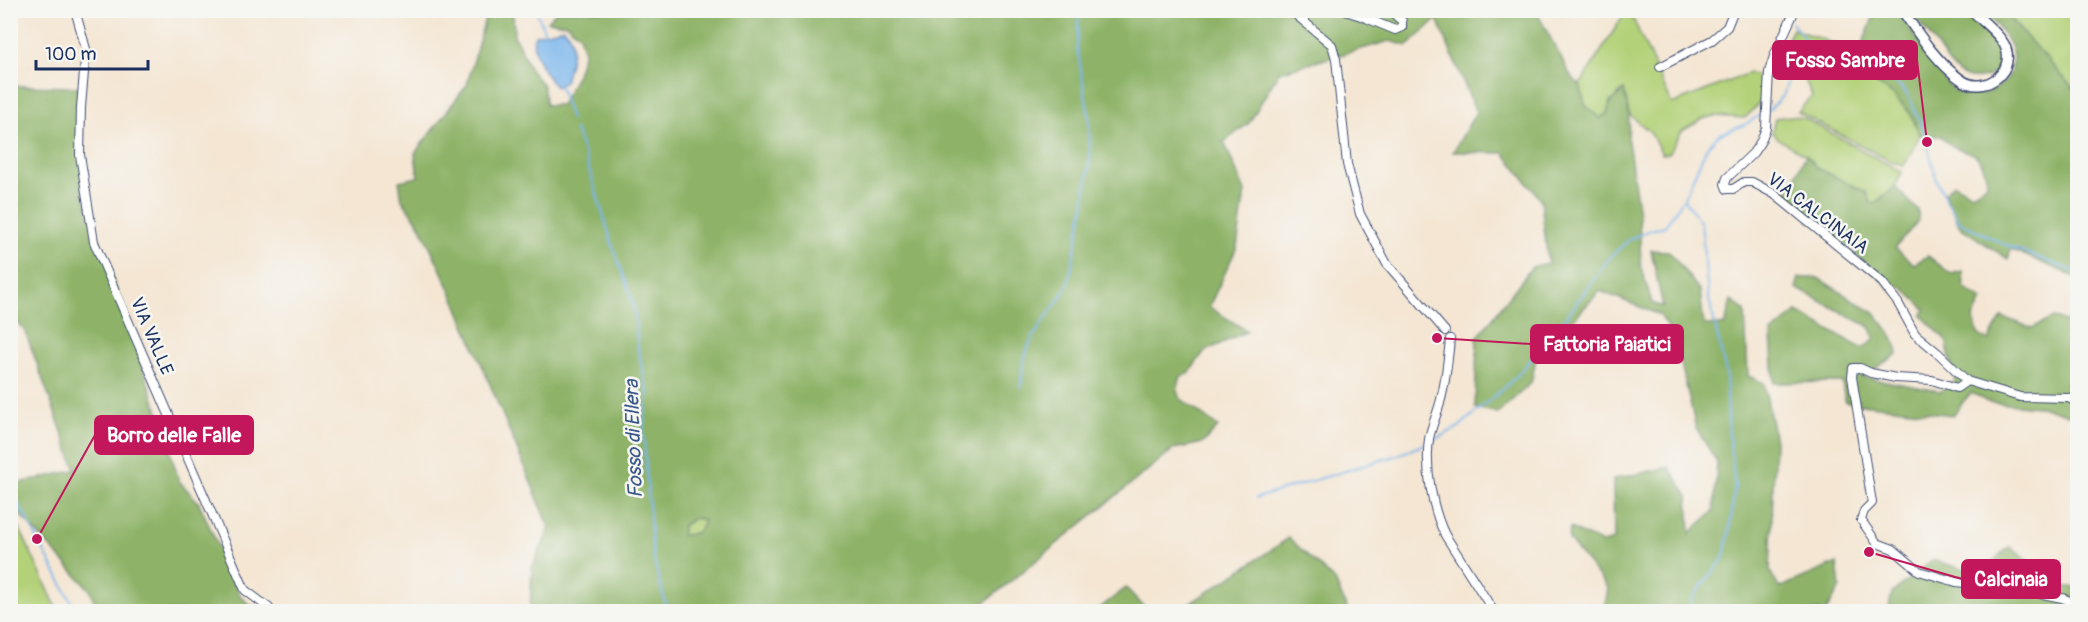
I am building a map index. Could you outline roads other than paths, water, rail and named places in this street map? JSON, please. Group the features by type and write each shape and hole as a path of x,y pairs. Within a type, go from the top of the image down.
{"street":[{"name":"VIA VALLE","path":"75,10 86,49 80,154 94,242 245,590 269,608 270,612"},
{"path":"1290,10 1332,45 1347,164 1360,214 1387,264 1445,331"},
{"path":"1342,10 1395,30 1399,29 1403,25 1402,21 1389,10"},
{"path":"1660,67 1712,40 1727,27 1734,10"},
{"path":"1902,10 1941,62 1962,80 1981,86 1995,81 2004,70 2007,55 2004,45 1995,32 1972,10"},
{"name":"VIA CALCINAIA","path":"1795,12 1769,72 1766,128 1753,153 1727,178 1725,184 1727,189 1733,189 1744,182 1752,182 1774,194 1800,214 1882,282 1898,303 1915,334 1938,352 1967,381 2020,397 2068,398 2078,402"},
{"path":"1450,339 1447,373 1429,436 1431,482 1441,526 1449,543 1494,612"},
{"name":"VIA CALCINAIA","path":"1967,381 1957,388 1932,380 1896,378 1853,368 1852,377 1872,503 1864,511 1861,520 1877,543 1893,549 1919,571 1956,582 2023,590 2062,598 2078,604"}],"water":[{"path":"563,28 571,39 572,46 565,82 556,87 536,55 534,41 535,35"}],"waterway":[{"name":"Fosso di Ellera","path":"536,10 545,33"},
{"path":"1021,387 1022,369 1031,342 1068,284 1084,206 1090,156 1089,118 1077,47 1079,10"},
{"path":"1783,10 1789,19"},
{"path":"1792,23 1810,46 1870,62 1889,74 1909,97 1923,128 1937,181 1959,222 2006,245 2078,273"},
{"path":"1769,110 1784,94 1789,77 1810,46"},
{"name":"Fosso di Ellera","path":"559,85 571,119"},
{"path":"1687,612 1693,597 1723,559 1735,486 1729,436 1726,373 1708,295 1701,223 1684,198 1707,147 1720,134 1744,125 1764,113"},
{"name":"Fosso di Ellera","path":"575,130 631,296 635,316 638,349 648,395 643,427 653,557 664,599 670,612"},
{"path":"1430,442 1459,427 1516,377 1569,313 1610,257 1630,239 1665,226 1684,198"},
{"path":"1256,498 1395,456 1425,444"},
{"path":"10,488 77,612"}],"place":[{"name":"Fosso Sambre","path":"1927,142"},
{"name":"Fattoria Paiatici","path":"1437,338"},
{"name":"Borro delle Falle","path":"37,539"},
{"name":"Calcinaia","path":"1869,552"}]}
